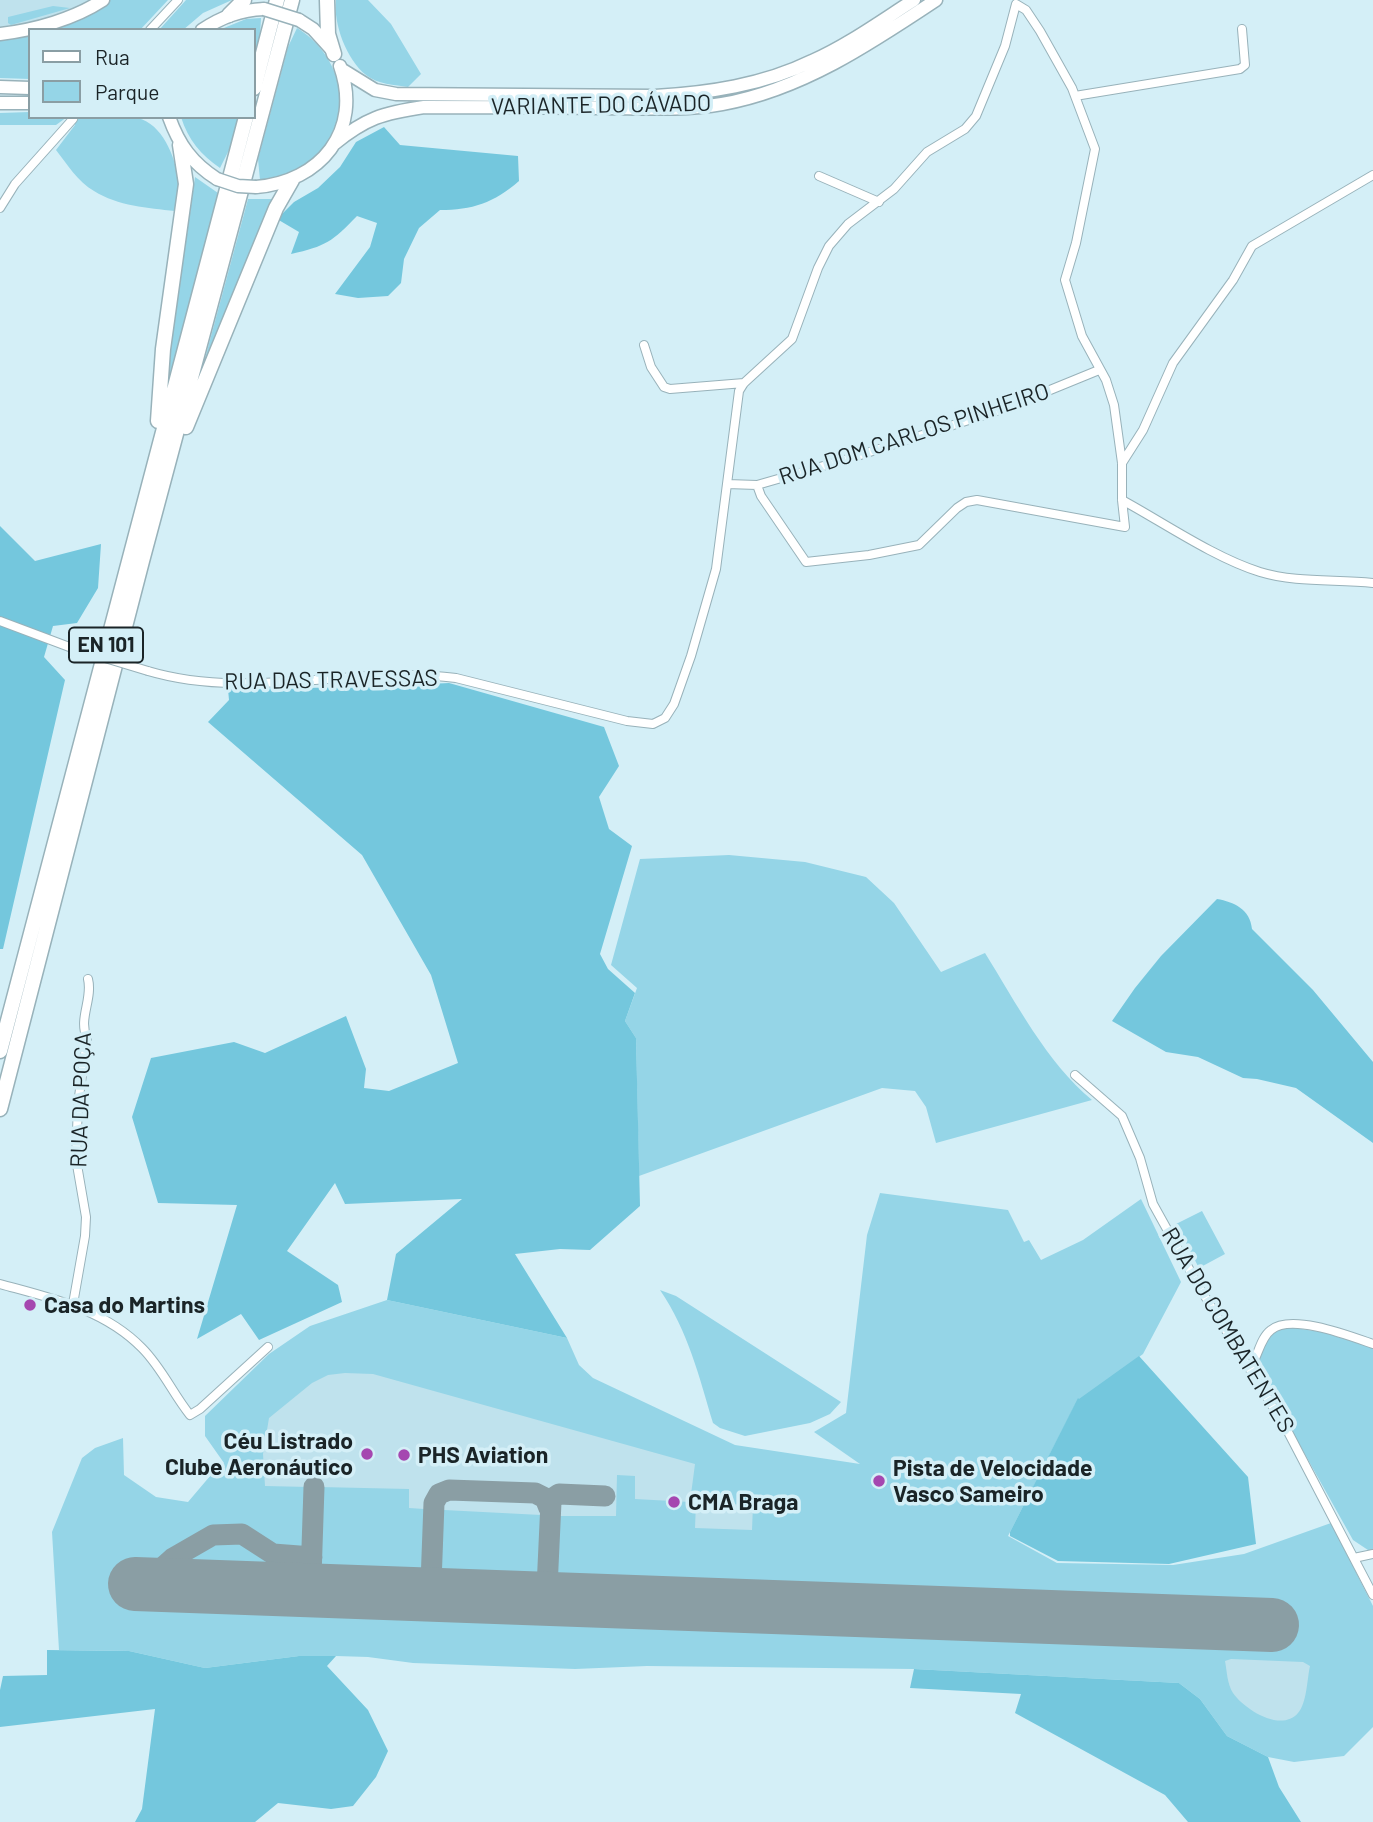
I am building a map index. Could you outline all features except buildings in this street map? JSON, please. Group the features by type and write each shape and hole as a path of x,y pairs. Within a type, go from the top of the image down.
{"highway":[{"path":"229,15 244,0"},
{"path":"256,80 277,0"},
{"name":"EN 101","path":"0,1109 142,561 292,0"},
{"path":"327,0 328,34 334,54"},
{"name":"EN 101","path":"0,1051 245,119"},
{"path":"124,579 124,555 160,410 163,349 186,184 180,145"},
{"path":"142,561 153,544 187,422 276,208 292,180"}],"main road":[{"path":"34,28 74,14 103,0"},
{"name":"VARIANTE DO CÁVADO","path":"341,69 376,90 396,94 691,94 773,76 812,61 914,0"},
{"name":"VARIANTE DO CÁVADO","path":"334,144 367,120 399,110 424,107 666,109 722,104 772,90 818,71 871,43 936,0"},
{"path":"171,123 180,145 192,160 217,179 238,186 274,186 292,180 323,159 334,144 346,111 346,87 334,54 313,29 299,20 264,9 229,15 206,28"},
{"path":"0,34 28,30"},
{"path":"0,87 28,88"},
{"path":"0,103 28,103"}],"street":[{"path":"152,28 178,0"},
{"path":"727,484 739,391 744,383 792,340 806,296 829,246 848,224 894,189 928,152 965,129 976,116 1005,46 1015,2 1026,10 1075,96 1094,149 1076,243 1065,280 1082,336 1106,380 1114,405 1122,463 1125,527 977,499 957,508 919,544 869,555 806,562 761,496 757,485"},
{"path":"1075,96 1240,69 1245,65 1242,29"},
{"path":"0,208 15,184 73,119"},
{"path":"1122,463 1143,430 1173,363 1233,279 1252,246 1373,175"},
{"path":"819,176 879,202"},
{"path":"644,345 651,367 664,387 670,389 744,383"},
{"name":"RUA DOM CARLOS PINHEIRO","path":"727,484 757,485 851,458 1006,408 1099,370"},
{"name":"RUA DAS TRAVESSAS","path":"0,621 72,648 175,679 197,682 278,683 430,675 456,678 627,721 653,724 665,718 674,704 691,656 716,569 727,484"},
{"path":"1122,500 1234,562 1261,573 1286,578 1373,583"},
{"name":"RUA DA POÇA","path":"73,1304 86,1217 76,1159 78,1104 87,1038 83,1029 90,990 88,979"},
{"name":"RUA DO COMBATENTES","path":"1075,1075 1122,1116 1140,1158 1153,1204 1198,1285 1287,1430 1373,1595"},
{"path":"0,1284 73,1304 110,1322 143,1348 190,1415 268,1347"},
{"path":"1250,1368 1270,1330 1284,1323 1329,1330 1373,1344"},
{"path":"1354,1558 1373,1554"}],"shaded area":[{"path":"0,0 103,0 0,34"},
{"path":"384,127 400,145 518,156 519,181 501,195 482,204 462,209 440,210 419,228 404,259 401,283 388,296 358,298 335,294 370,247 377,223 357,216 328,242 291,254 299,232 277,219 294,202 318,188 340,167 356,142"},
{"path":"0,526 35,561 101,544 98,588 77,623 53,626 44,657 65,680 3,949 0,949"},
{"path":"449,683 604,727 619,766 599,797 609,829 632,846 600,954 608,969 635,993 625,1021 636,1038 640,1206 590,1250 560,1249 515,1254 567,1338 387,1300 396,1254 462,1199 345,1204 335,1183 287,1251 338,1285 342,1302 259,1340 241,1314 197,1339 237,1205 158,1203 132,1117 151,1058 234,1042 265,1053 346,1016 366,1069 364,1088 389,1091 458,1063 431,975 362,855 208,722 229,700 228,689"},
{"path":"1217,899 1229,902 1245,912 1252,929 1313,990 1373,1062 1373,1143 1296,1088 1243,1078 1198,1057 1166,1052 1112,1021 1161,956"},
{"path":"364,1353 987,1558 1310,1584 1313,1724 1248,1720 1217,1671 118,1621 83,1580 166,1518 254,1468 205,1431 205,1421 270,1405"},
{"path":"1139,1356 1248,1477 1256,1544 1169,1564 1058,1561 1010,1536 1078,1398"},
{"path":"47,1650 129,1651 205,1668 299,1656 336,1656 327,1666 368,1710 388,1751 376,1777 353,1806 331,1809 278,1803 255,1822 135,1822 142,1809 155,1709 0,1727 0,1690 3,1676 47,1675"},
{"path":"914,1669 1179,1683 1200,1699 1227,1736 1268,1757 1279,1787 1301,1822 1188,1822 1165,1795 1015,1713 1021,1694 910,1688"}],"green space":[{"path":"109,0 168,0 142,28 53,28"},
{"path":"186,0 232,0 203,13 185,28 161,28"},
{"path":"336,0 368,0 391,24 421,74 408,87 375,80 359,68 347,51 339,30"},
{"path":"53,6 70,8 11,25 8,23 8,17"},
{"path":"261,18 256,52 256,28 224,28 246,19"},
{"path":"297,28 311,38 331,63 339,94 339,109 328,141 314,158 293,173 260,180 258,159 288,47"},
{"path":"28,34 28,79 0,78 0,39"},
{"path":"28,112 28,119 64,119 56,125 0,125 0,113"},
{"path":"73,119 141,119 154,127 166,142 176,169 178,186 175,211 123,203 103,196 83,183 56,150 75,125"},
{"path":"182,119 237,119 230,148 220,168 207,158 187,133"},
{"path":"195,177 218,193 168,386 171,348"},
{"path":"248,199 273,199 196,392"},
{"path":"729,855 805,862 866,877 894,903 941,972 985,953 1046,1050 1092,1100 936,1143 926,1107 915,1091 882,1088 639,1176 636,1038 625,1021 637,988 611,965 640,859"},
{"path":"880,1193 1008,1210 1024,1242 1029,1240 1041,1260 1083,1240 1141,1199 1181,1282 1143,1354 1075,1405 1008,1536 1057,1563 1173,1565 1244,1554 1331,1523 1373,1606 1373,1727 1344,1756 1294,1762 1268,1757 1227,1736 1200,1699 1179,1683 914,1669 647,1666 575,1669 413,1663 336,1656 299,1656 205,1668 129,1651 59,1650 52,1532 82,1458 95,1448 123,1438 124,1475 156,1497 188,1502 224,1463 205,1436 205,1416 269,1354 310,1326 387,1300 567,1338 579,1365 593,1378 735,1445 860,1464 814,1432 846,1413 867,1235","holes":["373,1374 695,1464 690,1502 635,1499 635,1476 617,1475 616,1516 556,1516 554,1578 559,1585 1273,1610 1272,1639 729,1617 134,1598 135,1569 156,1562 212,1530 243,1529 276,1549 306,1549 309,1487 265,1486 263,1454 269,1418 312,1383 328,1375","696,1503 753,1505 752,1530 695,1528","1225,1661 1303,1662 1310,1666 1301,1709 1291,1719 1282,1721 1254,1712 1233,1693 1228,1682"]},
{"path":"1202,1211 1225,1254 1199,1268 1176,1224"},
{"path":"660,1290 676,1296 841,1402 830,1414 810,1423 745,1436 720,1428 713,1423 685,1338"},
{"path":"1287,1327 1322,1332 1373,1348 1373,1550 1368,1550 1353,1540 1256,1367 1269,1334"},
{"path":"319,1487 409,1489 409,1508 424,1509 428,1514 424,1577 326,1576 317,1566"},
{"path":"444,1510 541,1515 541,1582 443,1581 439,1578 439,1515"},
{"path":"215,1539 240,1539 271,1559 302,1561 306,1565 305,1572 301,1575 191,1571 183,1567 185,1556"}],"taxiway":[{"path":"314,1487 311,1577 314,1585 324,1590"},
{"path":"442,1595 433,1589 431,1583 434,1503 439,1494 449,1490 535,1493 545,1498 549,1508"},
{"path":"558,1599 550,1595 547,1588 551,1502 559,1494 605,1496"},
{"path":"144,1584 173,1558 213,1535 242,1534 273,1554 312,1557"}],"runway":[{"path":"135,1584 1272,1625"}],"place":[{"name":"Casa do Martins","path":"30,1305"},
{"name":"Céu Listrado Clube Aeronáutico","path":"367,1454"},
{"name":"PHS Aviation","path":"404,1455"},
{"name":"Pista de Velocidade Vasco Sameiro","path":"879,1481"},
{"name":"CMA Braga","path":"674,1502"}]}
